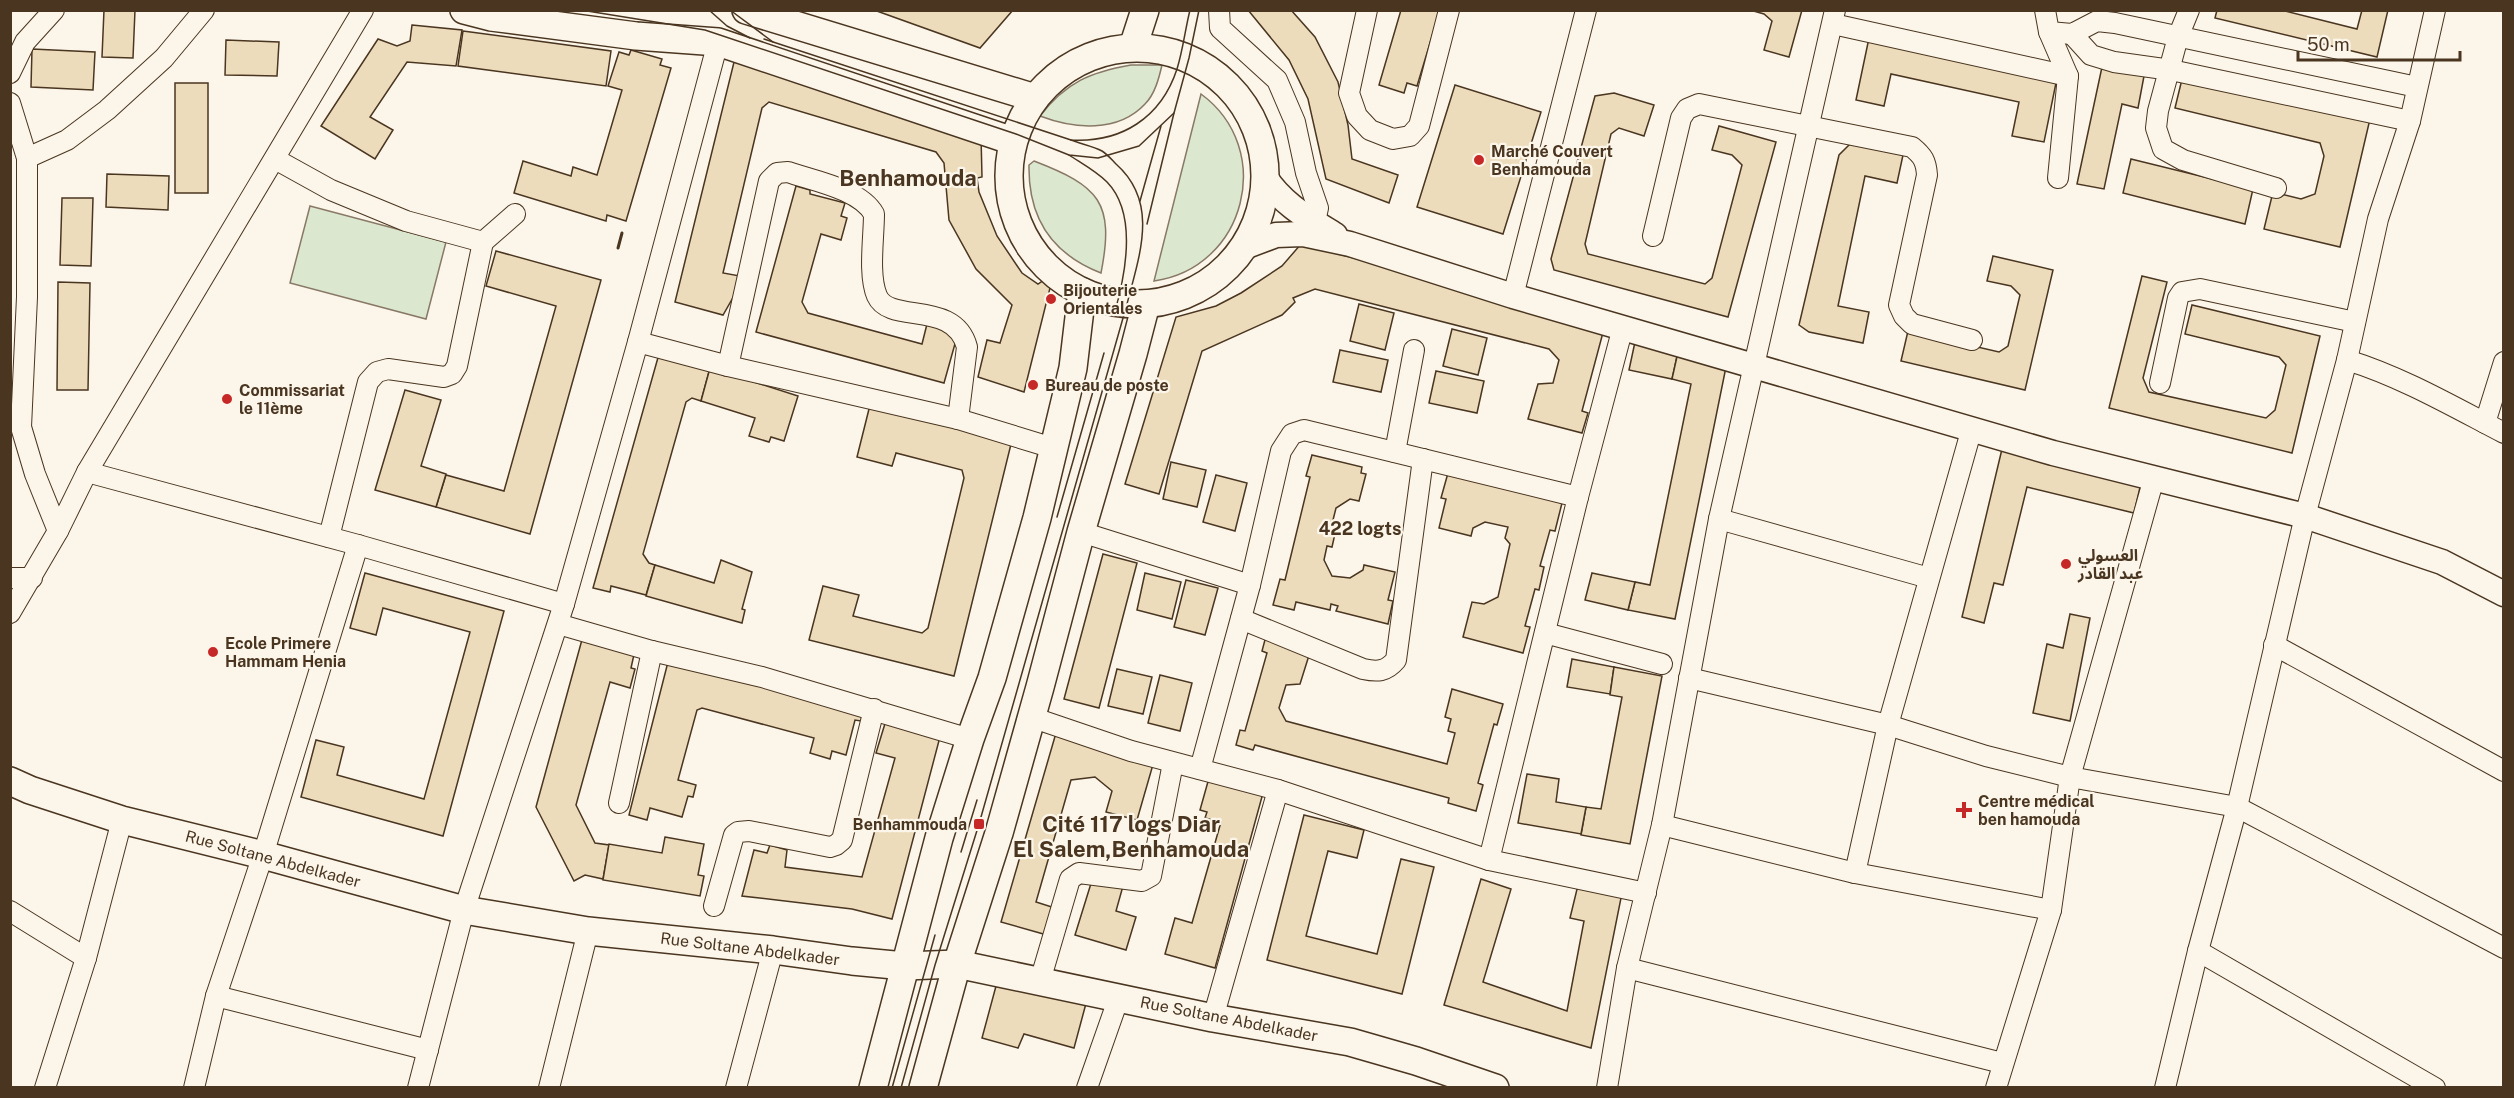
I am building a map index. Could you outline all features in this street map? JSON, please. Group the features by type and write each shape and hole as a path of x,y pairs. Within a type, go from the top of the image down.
{"main road":[{"path":"464,10 491,17 636,36 718,42 1013,141"},
{"path":"747,10 1035,98"},
{"path":"1133,47 1145,10"},
{"path":"1133,47 1157,49 1189,58 1215,73 1229,87 1252,119 1262,147 1265,177 1259,213 1244,247 1217,276 1184,296 1146,304 1118,303 1082,292 1052,273 1028,245 1014,212 1009,177 1013,141 1035,98 1062,71 1096,54 1133,47"},
{"path":"873,1088 939,838 992,678 1037,518 1077,347 1082,292"},
{"path":"923,1088 957,964 999,833 1146,304"},
{"name":"Rue Soltane Abdelkader","path":"10,781 30,790 122,820 263,855 464,910 588,931 905,966 957,964 1213,1018 1350,1042 1416,1061 1495,1088"}],"street":[{"path":"10,73 25,42 54,10"},
{"path":"27,158 67,140 107,110 164,58 204,10"},
{"path":"10,613 58,531 87,472 363,10"},
{"path":"1219,10 1220,28 1277,80 1295,122 1306,173 1318,208 1315,222"},
{"path":"1367,10 1349,93 1357,116 1370,130 1393,139 1410,136 1419,126 1449,10"},
{"path":"1513,296 1586,10"},
{"path":"2045,10 2049,32 2068,76 2058,178"},
{"path":"2189,10 2178,37 2156,128 2163,149 2183,160 2276,188"},
{"path":"2165,1088 2198,951 2237,807 2305,516 2347,360 2378,219 2410,121 2435,10"},
{"path":"1607,1088 1627,968 1662,825 1719,519 1834,17 2068,76"},
{"path":"2049,32 2072,34 2097,21 2417,87"},
{"path":"2072,34 2091,55 2114,62 2171,70 2410,121"},
{"path":"418,1088 464,910 564,604 638,342 718,42"},
{"path":"10,103 27,158 19,297 16,426 58,531"},
{"path":"1653,236 1681,118 1687,109 1699,104 1912,147 1922,155 1926,162 1927,175 1899,305 1904,316 1912,324 1972,340"},
{"path":"274,159 331,190 406,221 483,242"},
{"path":"728,366 769,181 777,173 788,172 856,195 869,204 874,214 873,280 878,298 888,307 943,320 957,327 964,337 967,347 958,419"},
{"path":"1265,177 1274,191 1289,206 1350,244"},
{"path":"329,537 368,382 377,372 388,369 444,377 452,374 457,366 483,242 515,214"},
{"path":"1244,247 1276,235 1303,234 1350,244 1513,296 2053,453 2305,516 2442,562 2504,594"},
{"path":"2160,383 2178,298 2182,292 2200,289 2355,322"},
{"path":"1489,860 1578,497 1623,327"},
{"path":"638,342 728,366 958,419 1053,448"},
{"path":"1395,452 1414,350"},
{"path":"2347,360 2388,374 2504,433"},
{"path":"2485,423 2504,362"},
{"path":"1855,873 1888,725 1972,428"},
{"path":"1200,769 1250,585 1281,451 1292,434 1304,430 1578,497"},
{"path":"1241,619 1363,669 1378,672 1390,667 1396,660 1423,459"},
{"path":"87,472 358,545 564,604"},
{"path":"1996,1088 2051,910 2070,777 2154,478"},
{"path":"1719,519 1929,578"},
{"path":"1081,532 1250,585"},
{"path":"194,1088 216,996 263,855 358,545"},
{"path":"10,578 32,578"},
{"path":"558,624 652,651 762,677 970,739"},
{"path":"1545,633 1662,664"},
{"path":"2274,645 2504,771"},
{"path":"619,803 652,651"},
{"path":"1689,678 1888,725 1986,756 2070,777 2237,807 2504,948"},
{"path":"714,906 734,835 738,832 749,831 830,847 842,840 874,709"},
{"path":"1031,717 1173,763 1278,790 1489,860 1646,893"},
{"path":"1041,981 1073,875 1079,873 1142,881 1148,880 1151,876 1173,763"},
{"path":"1213,1018 1278,790"},
{"path":"45,1088 86,958 122,820"},
{"path":"1662,825 1855,873 2051,910"},
{"path":"10,911 86,958"},
{"path":"549,1088 588,931"},
{"path":"736,1088 773,950"},
{"path":"2198,951 2435,1088"},
{"path":"1627,968 2002,1063"},
{"path":"216,996 428,1050"},
{"path":"1087,1088 1119,998"}],"green space":[{"path":"1131,65 1162,65 1151,96 1145,104 1122,120 1109,124 1081,126 1040,116 1060,95 1080,80 1104,71"},
{"path":"1201,94 1224,117 1238,145 1243,174 1240,203 1229,231 1211,254 1186,271 1154,281"},
{"path":"1034,161 1074,179 1097,200 1103,213 1106,229 1101,273 1069,256 1046,232 1033,202 1029,165"},
{"path":"310,206 446,242 426,319 290,283"}],"building":[{"path":"104,10 135,10 133,58 102,57"},
{"path":"874,10 975,11 1013,10 980,48"},
{"path":"1248,10 1291,10 1315,37 1338,82 1348,125 1352,159 1398,175 1389,203 1326,179 1308,99 1289,60"},
{"path":"1401,10 1440,10 1417,86 1407,83 1404,93 1379,85"},
{"path":"1750,10 1802,10 1789,57 1764,50 1772,21 1764,14"},
{"path":"2217,10 2281,10 2357,29 2362,10 2388,10 2377,57 2215,18"},
{"path":"412,25 462,30 456,66 407,62 370,117 393,130 375,159 321,126 378,39 397,46 410,41"},
{"path":"463,31 611,51 606,86 458,66"},
{"path":"1869,38 2057,78 2044,142 2012,136 2019,102 1891,74 1884,106 1856,100"},
{"path":"226,40 279,42 277,76 225,75"},
{"path":"32,49 95,52 93,90 31,87"},
{"path":"631,50 662,59 660,65 671,68 626,221 607,215 606,221 514,193 523,161 571,176 573,167 597,175 622,90 608,86 619,52 629,55"},
{"path":"736,54 981,136 982,177 977,178 979,192 997,236 1022,273 1038,284 1044,280 1050,288 1024,392 978,377 987,340 1000,343 1012,305 976,269 949,220 944,163 936,152 769,102 762,108 723,273 740,276 735,294 723,315 675,302"},
{"path":"2102,67 2144,76 2138,108 2122,104 2104,189 2077,184"},
{"path":"2183,75 2370,119 2340,247 2264,229 2273,192 2301,199 2315,194 2324,156 2320,143 2175,108"},
{"path":"175,83 208,83 208,193 175,193"},
{"name":"Marché Couvert Benhamouda","path":"1455,85 1541,112 1503,234 1417,207"},
{"path":"1614,93 1654,105 1644,136 1619,128 1611,134 1585,244 1588,254 1705,284 1712,278 1742,165 1732,155 1712,150 1719,126 1776,142 1728,317 1554,270 1551,259 1595,96"},
{"path":"1850,144 1903,155 1897,183 1865,176 1838,306 1869,312 1863,343 1809,332 1799,325 1839,155"},
{"path":"2131,159 2253,189 2245,224 2123,193"},
{"path":"107,174 169,176 168,210 106,207"},
{"path":"796,186 810,190 810,194 845,203 841,216 847,218 841,240 821,234 802,302 808,313 922,344 927,324 958,333 944,383 756,332"},
{"path":"62,198 93,198 91,266 60,265"},
{"path":"1301,244 1605,325 1582,411 1588,413 1582,433 1528,419 1538,384 1553,383 1559,360 1549,349 1315,289 1293,298 1295,302 1282,315 1202,351 1159,494 1125,484 1176,317 1216,306 1241,293 1282,266"},
{"path":"496,251 601,280 530,534 436,507 446,475 504,491 556,306 486,286"},
{"path":"1993,256 2053,270 2025,390 1901,361 1908,331 1999,352 2008,346 2020,295 2011,286 1987,281"},
{"path":"2142,276 2167,282 2143,378 2149,392 2266,418 2275,410 2286,365 2279,357 2185,334 2192,305 2320,336 2292,453 2109,408"},
{"path":"58,282 90,283 88,390 57,390"},
{"path":"1359,304 1394,313 1385,350 1350,341"},
{"path":"1452,329 1487,338 1478,375 1443,366"},
{"path":"1635,342 1678,352 1672,379 1629,370"},
{"path":"1340,350 1388,360 1381,392 1333,382"},
{"path":"1678,352 1727,362 1675,619 1628,610 1635,582 1650,585 1691,384 1672,379"},
{"path":"659,354 710,368 701,401 692,398 686,402 643,554 649,563 655,565 646,595 611,586 610,592 593,588"},
{"path":"710,368 798,396 784,441 771,437 769,442 749,436 755,418 701,401"},
{"path":"1436,371 1484,381 1477,413 1429,403"},
{"path":"405,390 441,400 421,466 446,474 436,507 375,490"},
{"path":"870,405 1012,440 954,676 809,640 823,586 859,595 853,616 922,633 928,628 964,478 962,470 896,453 892,466 857,457"},
{"path":"2002,449 2141,483 2134,513 2027,487 2003,585 1994,583 1984,623 1962,617"},
{"path":"1312,455 1362,467 1361,473 1366,474 1359,501 1350,499 1336,508 1332,524 1337,525 1332,547 1327,546 1324,560 1332,576 1350,578 1363,570 1364,565 1395,572 1388,600 1393,601 1388,624 1336,611 1338,606 1331,604 1330,610 1296,602 1294,610 1273,605 1280,579 1285,580 1310,477 1306,476"},
{"path":"1171,462 1206,470 1197,507 1163,499"},
{"path":"1448,473 1562,503 1555,531 1550,530 1540,566 1544,567 1539,590 1535,589 1525,626 1530,627 1523,653 1463,637 1472,602 1484,604 1498,597 1510,544 1505,538 1508,527 1485,522 1473,528 1471,536 1439,528 1446,499 1441,498"},
{"path":"1216,475 1247,483 1235,531 1203,522"},
{"path":"1103,554 1137,563 1099,708 1064,699"},
{"path":"721,560 752,572 742,609 745,610 742,623 646,596 655,565 714,583"},
{"path":"365,573 504,611 443,836 301,797 316,740 344,747 337,775 424,799 470,632 383,608 376,635 350,628"},
{"path":"1145,573 1181,582 1172,619 1137,610"},
{"path":"1592,573 1635,582 1628,610 1585,600"},
{"path":"1186,580 1218,588 1205,635 1174,627"},
{"path":"2070,614 2090,618 2070,721 2033,713 2047,644 2063,648"},
{"path":"583,636 635,650 631,668 635,669 630,688 610,682 576,805 595,843 609,845 603,879 585,875 574,881 536,807"},
{"path":"1266,636 1311,649 1300,684 1286,685 1279,708 1286,721 1447,764 1455,733 1448,731 1451,719 1445,717 1452,689 1503,704 1497,725 1494,724 1478,783 1483,785 1476,811 1448,803 1449,798 1255,745 1253,750 1236,745 1240,730 1245,731 1267,653 1262,651"},
{"path":"669,658 865,708 861,721 855,720 846,755 832,751 830,759 810,753 814,738 702,708 697,710 678,780 696,785 693,797 688,796 682,817 650,808 647,820 629,815"},
{"path":"1572,659 1614,667 1610,694 1567,687"},
{"path":"1614,667 1662,676 1630,844 1581,835 1586,807 1601,809 1622,697 1610,695"},
{"path":"1117,669 1152,677 1143,714 1108,706"},
{"path":"1160,675 1192,683 1180,731 1148,723"},
{"path":"887,717 941,733 892,919 852,909 742,896 754,850 767,853 770,845 787,850 785,867 862,877 895,758 876,753"},
{"path":"1056,733 1154,761 1137,820 1106,812 1112,791 1095,777 1071,780 1036,902 1055,908 1047,935 1001,922"},
{"path":"1527,774 1559,779 1556,802 1586,807 1581,834 1518,823"},
{"path":"1209,778 1263,793 1215,968 1165,954 1175,918 1192,923 1221,822 1205,818 1207,812 1200,810"},
{"path":"1304,815 1364,830 1357,858 1328,851 1306,936 1377,954 1401,859 1434,867 1402,994 1267,960"},
{"path":"665,837 704,844 698,875 704,876 700,896 603,880 609,844 662,853"},
{"path":"1093,877 1123,886 1116,911 1136,917 1126,950 1075,935"},
{"path":"1481,879 1511,889 1483,982 1567,1011 1584,921 1570,918 1579,881 1622,893 1591,1048 1444,1005"},
{"path":"999,975 1088,996 1074,1048 1024,1034 1018,1048 982,1038"}],"tram line":[{"path":"581,10 705,30 1016,134 1069,155 1098,158 1139,146 1174,113 1199,10"},
{"path":"709,10 727,26 750,38"},
{"path":"730,10 773,42"},
{"path":"764,39 1071,140 1089,140 1122,132 1137,124 1161,101 1177,69 1190,10"},
{"path":"1147,224 1174,113"},
{"path":"1140,201 1161,126"},
{"path":"901,1088 935,965 979,824 1137,267 1142,213 1138,196 1130,179 1102,151 1071,140"},
{"path":"1069,155 1107,182 1117,195 1123,211 1126,228 1125,265 1114,315"},
{"path":"1057,517 1104,353"},
{"path":"961,852 977,800"},
{"path":"892,1088 935,935"}],"wall":[{"path":"618,248 622,233"}],"place":[{"name":"Marché Couvert Benhamouda","path":"1479,160"},
{"name":"Bijouterie Orientales","path":"1051,299"},
{"name":"Bureau de poste","path":"1033,385"},
{"name":"Commissariat le 11ème","path":"227,399"},
{"name":"العسولي عبد القادر","path":"2066,564"},
{"name":"Ecole Primere Hammam Henia","path":"213,652"},
{"name":"Centre médical ben hamouda","path":"1964,810"},
{"name":"Benhammouda","path":"979,824"}],"district":[{"name":"Benhamouda","path":"908,178"},
{"name":"422 logts","path":"1360,528"},
{"name":"Cité 117 logs Diar El Salem,Benhamouda","path":"1131,836"}]}
